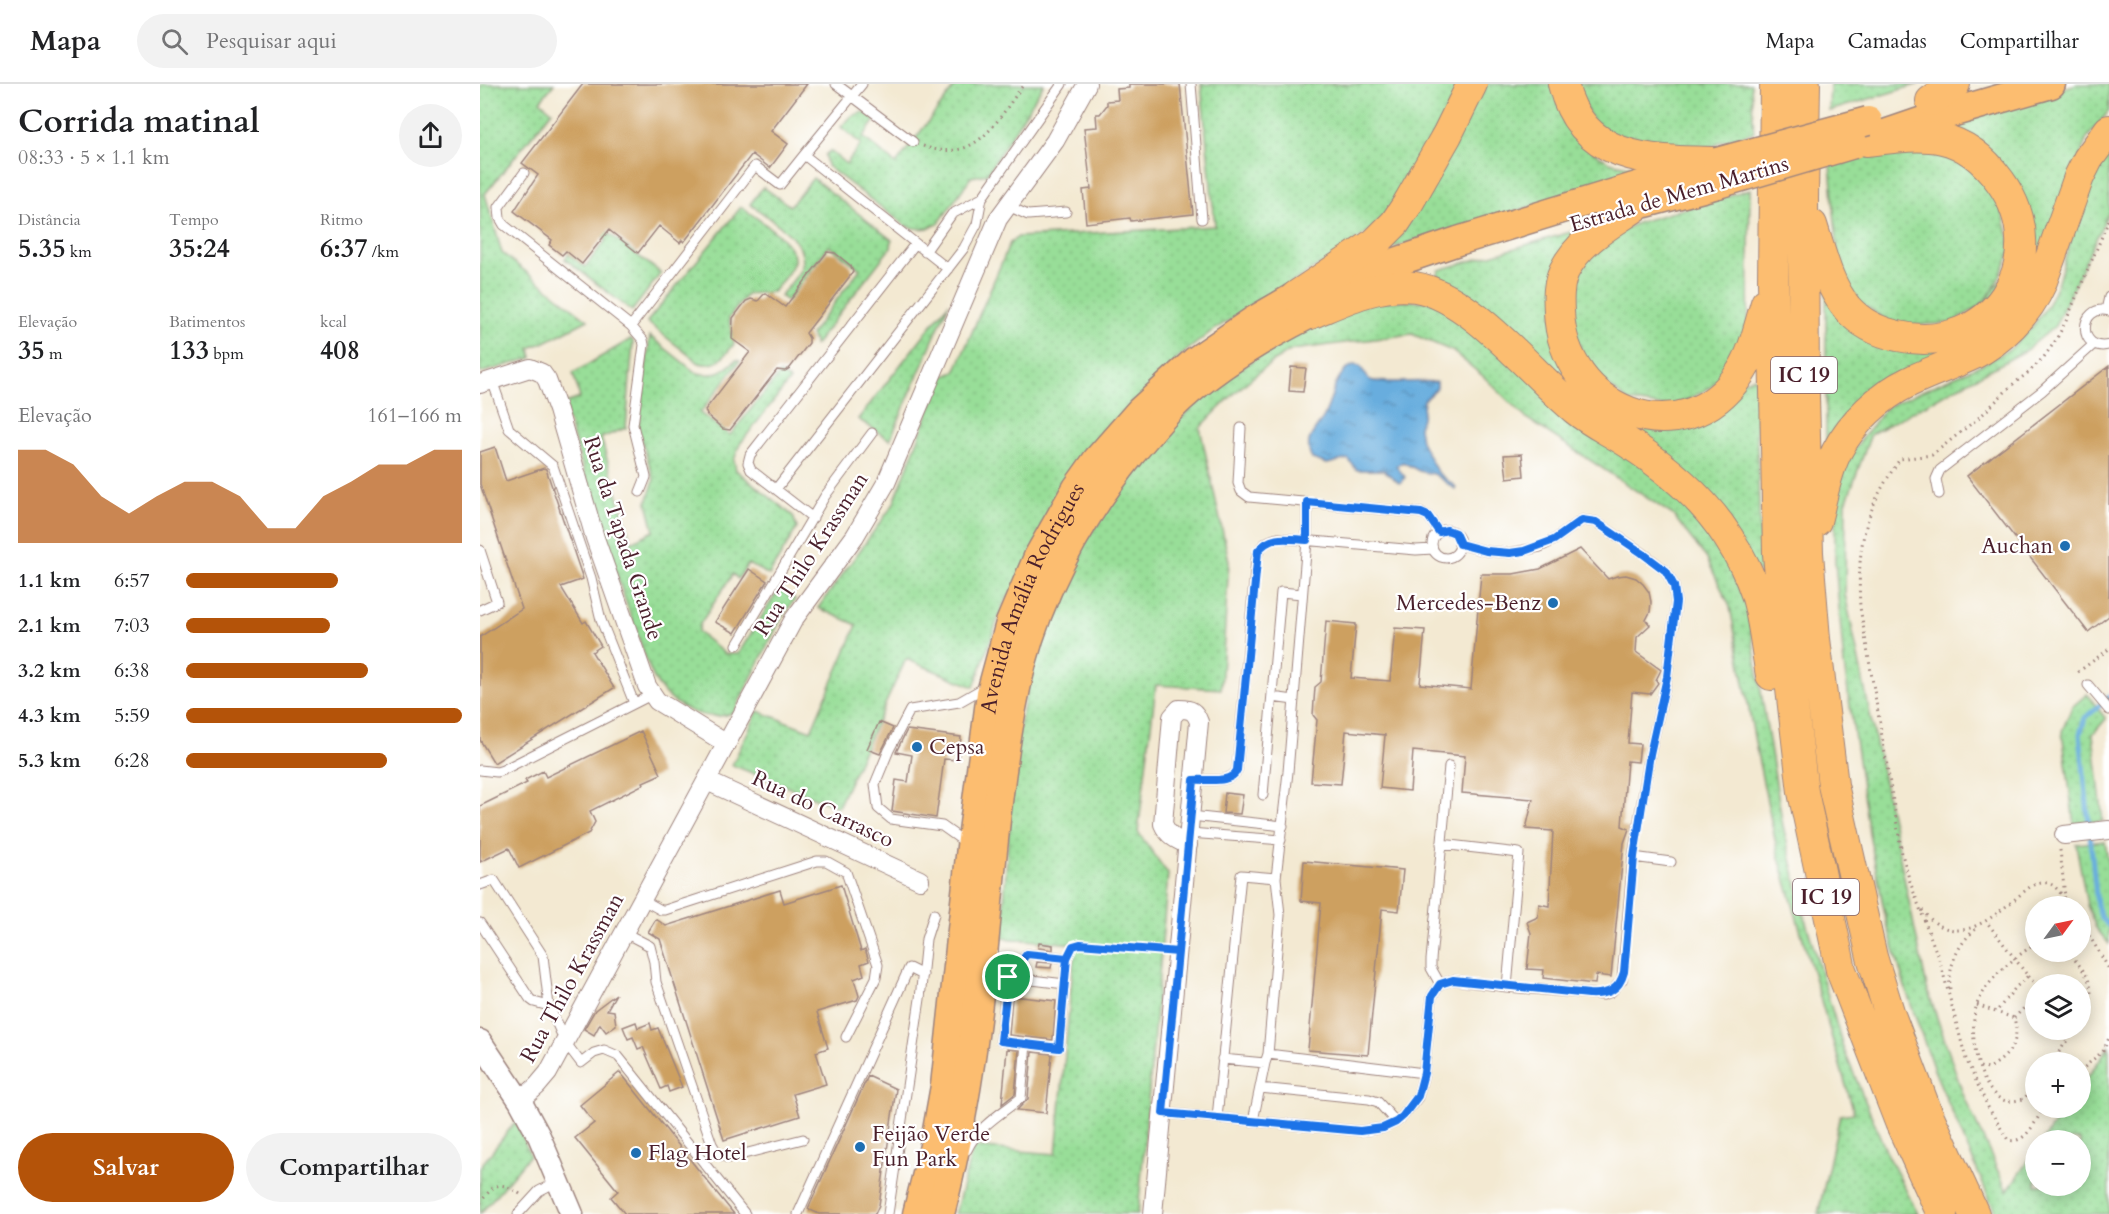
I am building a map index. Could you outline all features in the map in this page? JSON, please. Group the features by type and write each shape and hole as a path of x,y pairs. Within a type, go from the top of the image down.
{"highway":[{"path":"1303,304 1395,223 1447,135 1472,84"},
{"path":"1563,84 1573,112 1582,126 1607,147 1658,161 1718,173"},
{"name":"IC 19","path":"1775,84 1773,280 1778,554 1803,792 1841,970 1900,1122 1942,1214"},
{"name":"IC 19","path":"1805,84 1804,396 1808,553 1815,639 1833,785 1872,957 1890,1015 1926,1110 1974,1214"},
{"path":"1808,553 1837,451 1867,412 1887,395 1909,382 1974,354 1998,337 2025,312 2041,284 2079,177 2088,159 2109,130"},
{"path":"1803,198 1834,288 1846,307 1869,327 1909,339 1940,339 1967,330 1995,309 2011,287 2022,248 2021,231 2007,190 1976,156 1962,145 1945,139 1918,135 1867,131"},
{"path":"1638,205 1604,228 1583,246 1564,271 1559,293 1559,324 1571,361 1588,386 1600,397 1621,409 1636,415 1667,418 1700,410 1715,401 1743,370 1750,355 1773,280"},
{"path":"1303,304 1404,286 1429,290 1455,303 1503,342 1571,406 1658,464 1706,508 1728,537 1756,595 1795,811 1814,891 1841,970"}],"main road":[{"name":"Estrada de Mem Martins","path":"1867,131 1943,92 1989,84"},
{"name":"Estrada de Mem Martins","path":"1303,304 1447,244 1718,173 1867,131 1923,121 2051,84"},
{"name":"Estrada de Mem Martins","path":"1303,304 1438,262 1638,205 1718,173"},
{"name":"Avenida Amália Rodrigues","path":"933,1211 935,1142 945,1086 972,847 994,681 1010,623 1038,557 1077,488 1097,460 1140,411 1195,361 1244,326 1303,304"},
{"name":"Avenida Amália Rodrigues","path":"933,1211 952,1167 969,1072 999,786 1016,686 1038,613 1068,545 1107,484 1146,436 1181,399 1303,304"}],"street":[{"name":"Rua Thilo Krassman","path":"520,1101 548,1073 794,619 855,536 886,483 998,219 1055,141 1087,84"},
{"name":"Rua da Tapada Grande","path":"486,382 530,368 542,373 547,380 596,538 644,678 657,701 727,744"},
{"path":"1153,1214 1163,1113 1194,780 1199,722 1196,714 1189,709 1179,709 1172,717 1163,824 1173,838 1189,831"},
{"name":"Rua do Carrasco","path":"707,781 920,880"},
{"path":"2062,839 2109,830"},
{"path":"480,1041 520,1101 539,1136 572,1214"}],"lane":[{"path":"836,84 913,142"},
{"path":"631,326 755,166 780,184 862,84"},
{"path":"776,489 964,248 977,225 982,198 1062,84"},
{"path":"1191,84 1202,219"},
{"path":"804,155 948,269"},
{"path":"524,173 499,207 498,211 504,225 631,326 643,340 633,425 646,477 640,492"},
{"path":"925,252 952,214 982,198"},
{"path":"1008,206 1028,215 1066,212"},
{"path":"813,518 751,470 748,463 750,455 915,244"},
{"path":"2109,297 2108,311 2100,310 2090,315 2085,324 2086,335 2094,344 2109,345"},
{"path":"1939,494 1936,479 1940,470 2042,391 2094,344"},
{"path":"486,382 509,429 553,466 591,578 601,620 634,703"},
{"path":"1241,428 1238,483 1241,491 1249,497 1421,513 1428,516 1439,532"},
{"path":"737,645 825,496 872,432"},
{"path":"1253,1121 1267,1059 1280,915 1276,878 1294,700 1307,540 1307,502"},
{"path":"1163,1113 1360,1131 1383,1128 1403,1116 1418,1096 1424,1073 1432,996 1440,984 1453,980 1603,995 1617,987 1624,972 1634,857 1650,754 1667,677 1673,637 1676,602 1674,586 1666,571 1596,522 1588,520 1577,523 1554,540 1524,551 1510,553 1486,551 1460,544"},
{"path":"1447,530 1455,533 1460,544 1456,553 1449,557 1439,556 1433,549 1434,537 1439,532 1447,530"},
{"path":"1194,780 1229,779 1237,770 1258,551 1271,540 1279,538 1416,550 1433,549"},
{"path":"480,550 497,602 480,610"},
{"path":"1263,795 1281,592 1302,594"},
{"path":"972,847 942,826 891,819 879,808 875,784 889,750 910,710 959,702 994,681"},
{"path":"2088,685 2109,710"},
{"path":"480,770 503,770 652,694"},
{"path":"1272,697 1294,700"},
{"path":"1440,984 1431,968 1431,960 1449,766"},
{"path":"1189,831 1283,826"},
{"path":"1189,831 1281,840"},
{"path":"1442,844 1519,853 1507,987"},
{"path":"1634,857 1671,862"},
{"path":"643,900 665,910 817,861 826,861 846,872 878,965 876,978 846,1037"},
{"path":"991,875 993,949 998,964 1008,977 1065,984"},
{"path":"1217,1118 1241,875 1276,878"},
{"path":"480,885 494,880 543,956 549,1006 565,1042 581,1063 594,1053 604,1050 618,1056 745,1214"},
{"path":"888,1214 923,975 926,939 934,915"},
{"path":"480,923 530,999 549,1006"},
{"path":"625,933 650,946 656,982 712,1144 718,1154 728,1158 802,1139"},
{"path":"1027,954 1067,958 1059,1048 1001,1041 1008,977 1027,954"},
{"path":"798,1214 909,968 923,975"},
{"path":"933,1211 971,1142 984,1127 1021,1098 1026,1044"},
{"path":"1222,1059 1267,1059 1424,1073"},
{"path":"1260,1088 1369,1099 1378,1102 1396,1122"},
{"path":"518,1214 539,1191 558,1181"}],"path":[{"path":"913,142 948,151 962,150 974,145 984,138 1024,84"},
{"path":"2037,1118 2023,1138 2012,1141 2005,1137 1966,1059 1951,997 1902,854 1860,607 1858,571 1862,541 1870,512 1883,484 1900,459 1932,455 1982,415 2044,357 2066,321 2109,220"},
{"path":"2078,672 2109,649"},
{"path":"2062,839 2065,896"},
{"path":"1951,997 1950,974 1957,952 1971,933 2039,883 2053,884 2063,896"},
{"path":"1918,904 1932,921 1944,928 1959,930 1980,926"},
{"path":"1986,921 2027,974"},
{"path":"2091,939 2109,969"},
{"path":"1067,958 1073,946 1080,944 1178,952"},
{"path":"2025,951 1990,980 1977,1005 1974,1023 1974,1049 1989,1090 2006,1101 2025,1098"},
{"path":"1996,1012 2025,979"},
{"path":"1977,1005 2014,1018"},
{"path":"2014,1018 2025,1008"},
{"path":"1980,1067 1988,1069 2011,1051 2016,1036 2014,1018"},
{"path":"2091,1061 2103,1051 2109,1038"},
{"path":"480,1203 491,1189 499,1185 505,1185 529,1200"}],"green space":[{"path":"482,84 554,84 540,101 552,111 485,194 502,253 588,320 530,348 532,358 480,373 480,86"},
{"path":"955,84 1044,84 987,174 971,177 939,223 923,229 906,226 827,166 825,155 830,151 846,164 861,144 841,127 852,116 863,112 875,120 863,137 896,164"},
{"path":"1201,84 1461,84 1400,198 1371,229 1337,255 1213,330 1179,357 1003,605 974,687 906,659 838,807 732,765 758,711 811,731 857,625 818,608 893,505 942,377 955,372 1010,243 1018,237 1215,226"},
{"path":"1481,84 1555,84 1595,153 1609,162 1642,169 1636,175 1388,249"},
{"path":"1573,84 1751,84 1754,132 1717,143 1717,145 1685,152 1656,151 1597,129"},
{"path":"1830,84 1919,84 1829,111"},
{"path":"2077,84 2109,84 2109,111 2087,138 2028,292 1834,439 1826,440 1826,291 1943,348 2032,245 1945,124"},
{"path":"1899,147 1955,152 1997,188 2012,251 1987,302 1951,323 1897,326 1858,302 1846,282 1838,256 1830,165"},
{"path":"2109,154 2109,211 2055,326 2025,351 1871,434 1846,503 1845,594 1927,988 1963,1094 2007,1191 2025,1165 2025,1196 2091,1196 2091,1130 2050,1130 2058,1118 2091,1118 2091,1072 2109,1046 2109,1214 1996,1214 1934,1070 1906,990 1887,925 1868,828 1844,665 1835,562 1835,509 1846,460 1886,407 1987,362 2013,347 2033,326 2047,306 2058,282 2085,192"},
{"path":"813,178 892,240 891,247 815,345 811,334 860,269 829,246 787,301 780,296 800,270 803,260 801,251 787,232 750,204 763,187 790,206"},
{"path":"1750,189 1748,326 1734,362 1711,387 1672,408 1628,401 1587,368 1573,326 1571,295 1582,262 1620,231 1640,222"},
{"path":"741,207 784,240 794,257 793,264 773,292 747,294 729,318 734,344 723,357 711,364 699,363 647,322"},
{"path":"588,218 661,273 632,311 565,259 568,254 585,267 606,240 585,223"},
{"path":"1581,229 1552,316 1630,423 1755,377 1761,574 1507,330 1438,275 1439,270"},
{"path":"1368,301 1438,301 1638,459 1707,522 1747,606 1783,826 1806,922 1844,1050 1886,1151 1918,1214 1818,1214 1840,1115 1854,1113 1778,854 1730,607 1707,559 1673,515 1526,418 1484,377 1452,351 1412,334 1292,350 1255,375 1200,428 1229,561 1221,689 1156,685 1138,832 1168,874 1138,1214 955,1214 973,1147 1056,1154 1075,944 1002,938 1013,759 1031,671 1054,601 1109,499 1171,426 1232,374 1282,341"},
{"path":"949,303 890,440 858,419"},
{"path":"650,336 695,372 701,374 717,373 736,360 740,361 700,413 730,435 780,373 790,380 740,444 734,460 736,470 793,516 797,528 769,575 748,564 738,579 733,574 700,624 698,632 725,654 738,654 779,589 795,599 782,617 734,712 724,715 703,715 682,707 665,693 654,678 614,568 563,404 580,398 573,373 631,339 633,341 626,428 601,438 631,542 654,531 647,502 654,480 638,428"},
{"path":"2087,694 2106,719 2093,734 2103,821 2074,824 2062,731 2072,707"},
{"path":"2105,841 2109,868 2109,944 2096,928 2091,915 2091,896 2085,896 2076,844"},
{"path":"516,1121 530,1155 480,1214 480,1167"}],"water":[{"path":"1354,365 1360,366 1373,381 1437,382 1437,388 1424,400 1419,427 1421,441 1437,472 1456,487 1455,489 1434,474 1419,471 1403,462 1396,466 1405,477 1399,483 1384,470 1357,470 1348,459 1327,464 1312,459 1309,448 1310,438 1324,416 1334,388 1342,374"}],"building":[{"path":"583,84 807,84 771,131 788,144 770,168 752,154 684,242 682,240 680,243 659,226 638,253 609,230 582,264 566,251 562,255 549,245 552,240 514,211 538,175 522,163"},
{"path":"1129,84 1180,84 1193,214 1086,223 1083,190 1091,189 1084,128 1097,127 1096,114 1100,114 1107,105 1107,101 1118,100 1117,89 1129,88"},
{"path":"827,252 835,253 851,266 853,272 806,333 809,343 790,368 785,371 777,370 730,430 723,429 707,415 705,410 750,352 732,339 733,318 746,301 751,299 758,301 765,293 785,307"},
{"name":"Auchan","path":"2109,366 2109,616 2088,632 1967,476"},
{"path":"1291,367 1306,368 1303,392 1289,391"},
{"path":"495,447 506,481 546,469 583,579 561,587 583,623 586,621 601,646 592,652 614,688 494,763 480,740 480,637 522,609 480,484 480,452"},
{"path":"1522,454 1524,476 1507,478 1504,455"},
{"path":"1580,549 1608,579 1626,575 1636,578 1649,592 1650,612 1646,620 1650,625 1637,637 1636,652 1661,670 1656,680 1658,683 1650,694 1632,692 1628,743 1640,744 1638,762 1627,761 1622,826 1629,829 1624,843 1611,977 1596,975 1595,984 1543,978 1544,970 1527,969 1531,933 1527,922 1538,917 1539,904 1549,906 1553,831 1526,829 1533,799 1462,793 1465,756 1413,751 1410,791 1380,788 1385,735 1346,731 1341,784 1311,782 1317,720 1313,715 1315,687 1321,682 1326,621 1356,624 1351,678 1390,681 1395,628 1425,630 1420,684 1471,689 1481,574 1513,574 1540,569"},
{"path":"749,569 767,581 735,633 715,622"},
{"path":"879,722 893,728 880,754 867,749"},
{"path":"907,730 961,737 958,760 944,759 936,818 892,811 896,780 908,782 912,755 896,752"},
{"path":"641,731 661,774 590,811 595,822 589,833 519,868 509,848 480,862 480,806 527,783 525,780 543,771 546,777"},
{"path":"1225,793 1243,795 1240,814 1223,813"},
{"path":"1304,861 1403,870 1399,911 1382,909 1368,1055 1308,1050 1321,903 1301,901"},
{"path":"841,885 861,951 865,949 869,961 861,964 864,975 854,979 859,996 857,1000 817,1012 828,1048 816,1052 826,1084 793,1094 800,1116 724,1140 660,939 648,932 656,919 666,926 780,890 784,903"},
{"path":"1039,943 1053,945 1053,950 1038,948"},
{"path":"1037,962 1052,963 1051,968 1036,967"},
{"path":"616,994 607,1010 614,1011 616,1025 606,1032 600,1024 594,1035 584,1029 595,1010"},
{"path":"1012,996 1056,1001 1053,1040 1009,1035"},
{"path":"636,1022 638,1028 650,1023 652,1030 658,1028 682,1087 669,1092 667,1086 661,1089 643,1047 638,1049 633,1037 628,1039 623,1027"},
{"path":"1007,1049 1019,1050 1015,1094 1002,1104"},
{"path":"1032,1052 1052,1054 1046,1113 1017,1110 1028,1099"},
{"name":"Flag Hotel","path":"620,1072 734,1214 625,1214 611,1197 618,1191 575,1138 594,1123 580,1105"},
{"name":"Feijão Verde Fun Park","path":"868,1076 896,1089 879,1205 875,1214 819,1214 808,1209"}],"waterway":[{"path":"2109,697 2085,718 2080,734 2097,906 2101,917 2109,926"}],"place":[{"name":"Auchan","path":"2065,546"},
{"name":"Mercedes-Benz","path":"1553,603"},
{"name":"Cepsa","path":"917,747"},
{"name":"Feijão Verde Fun Park","path":"860,1147"},
{"name":"Flag Hotel","path":"636,1153"}],"route":[{"path":"1008,977 1001,1041 1059,1048 1067,958 1073,946 1080,944 1178,952 1163,1113 1360,1131 1383,1128 1396,1122 1418,1096 1424,1073 1432,996 1440,984 1453,980 1589,994 1603,995 1611,992 1622,981 1624,972 1634,857 1650,754 1667,677 1673,637 1676,602 1674,586 1666,571 1596,522 1588,520 1582,520 1554,540 1540,546 1510,553 1486,551 1460,544 1455,533 1447,530 1439,532 1428,516 1421,513 1307,502 1307,540 1279,538 1271,540 1258,551 1237,770 1229,779 1194,780 1178,952 1129,948 1080,944 1073,946 1067,958 1027,954 1008,977"}]}
